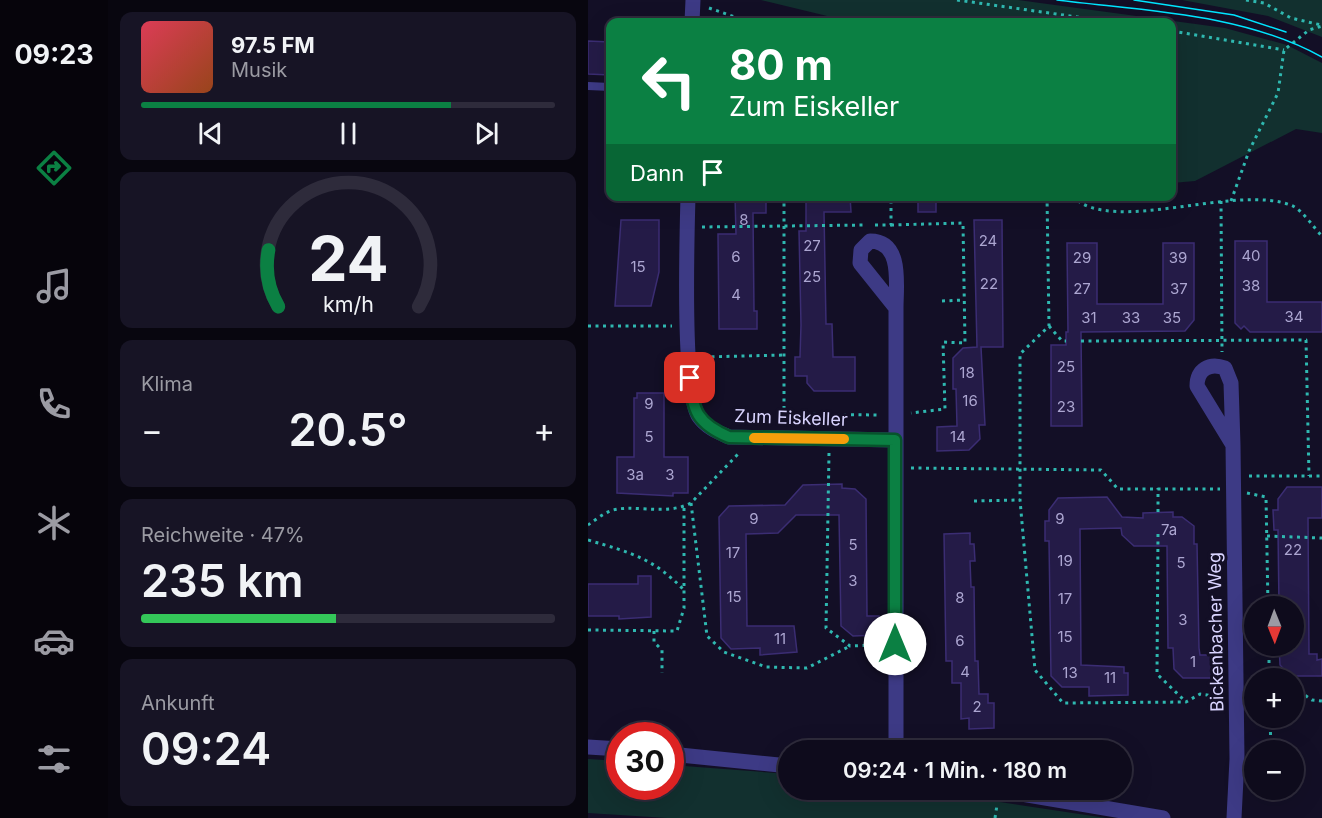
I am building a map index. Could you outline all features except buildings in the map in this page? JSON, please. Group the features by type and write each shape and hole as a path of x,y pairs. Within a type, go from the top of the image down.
{"street":[{"path":"692,18 693,1"},
{"name":"Zum Eiskeller","path":"688,201 688,358 691,398 698,416 712,429 729,437 895,440"},
{"path":"896,308 860,263 860,255 865,244 875,241 888,246 896,263 896,308 895,415 896,740"},
{"path":"1221,366 1212,365 1202,369 1197,378 1197,386 1233,446"},
{"name":"Bickenbacher Weg","path":"1221,366 1225,368 1231,383 1233,446 1237,794 1234,818"},
{"path":"588,747 606,748"},
{"path":"684,755 778,765"},
{"path":"1057,800 1163,818"}],"lane":[{"path":"588,86 606,87"}],"path":[{"path":"957,0 1085,18"},
{"path":"1246,0 1264,3 1291,18 1322,26"},
{"path":"693,1 742,18"},
{"path":"1231,201 1249,151 1278,93 1284,50 1309,30 1322,26"},
{"path":"1176,32 1284,50"},
{"path":"687,227 784,227 963,223 965,343 943,342 945,409 895,415 784,414 784,355 784,227 784,201"},
{"path":"891,201 891,225"},
{"path":"1047,201 1050,326 1062,341 1066,341"},
{"path":"1080,201 1094,210 1115,213 1221,201 1262,202 1294,207 1322,236"},
{"path":"1221,201 1221,366"},
{"path":"873,225 875,241"},
{"path":"942,301 964,300"},
{"path":"588,326 688,326"},
{"path":"1050,326 1020,354 1020,500 1035,670 1063,704 1186,702 1200,694 1236,699"},
{"path":"688,358 784,355"},
{"path":"588,525 610,510 673,510 684,507 728,467 752,438"},
{"path":"829,438 826,628 850,646"},
{"path":"895,467 1101,470 1118,489 1322,476"},
{"path":"1233,483 1266,497 1268,596"},
{"path":"1158,488 1158,512"},
{"path":"974,501 1020,500"},
{"path":"691,503 707,636 724,652 766,667 807,668 850,646 895,644"},
{"path":"588,630 677,631 684,608 685,592 684,507"},
{"path":"1158,534 1157,674 1186,702"},
{"path":"1267,536 1322,538"},
{"path":"588,540 633,553 663,569 685,592"},
{"path":"654,631 654,642 662,650 662,673"},
{"path":"1304,695 1312,700 1322,701"}],"green space":[{"path":"761,0 1018,0 1151,18 835,18"},
{"path":"1182,0 1322,0 1322,37 1268,16"},
{"path":"1176,21 1225,28 1287,45 1322,63 1322,133 1296,129 1195,181 1176,183"},
{"path":"588,759 606,760 606,800 684,800 684,766 778,773 778,800 986,800 1106,818 667,818 588,813"}],"tram line":[{"path":"1057,0 1158,11 1226,23 1291,42 1322,57"},
{"path":"1134,0 1234,15 1286,32"}],"slow traffic":[{"path":"754,438 844,439"}],"route":[{"path":"690,378 691,398 698,416 712,429 729,437 895,440 895,644"}]}
